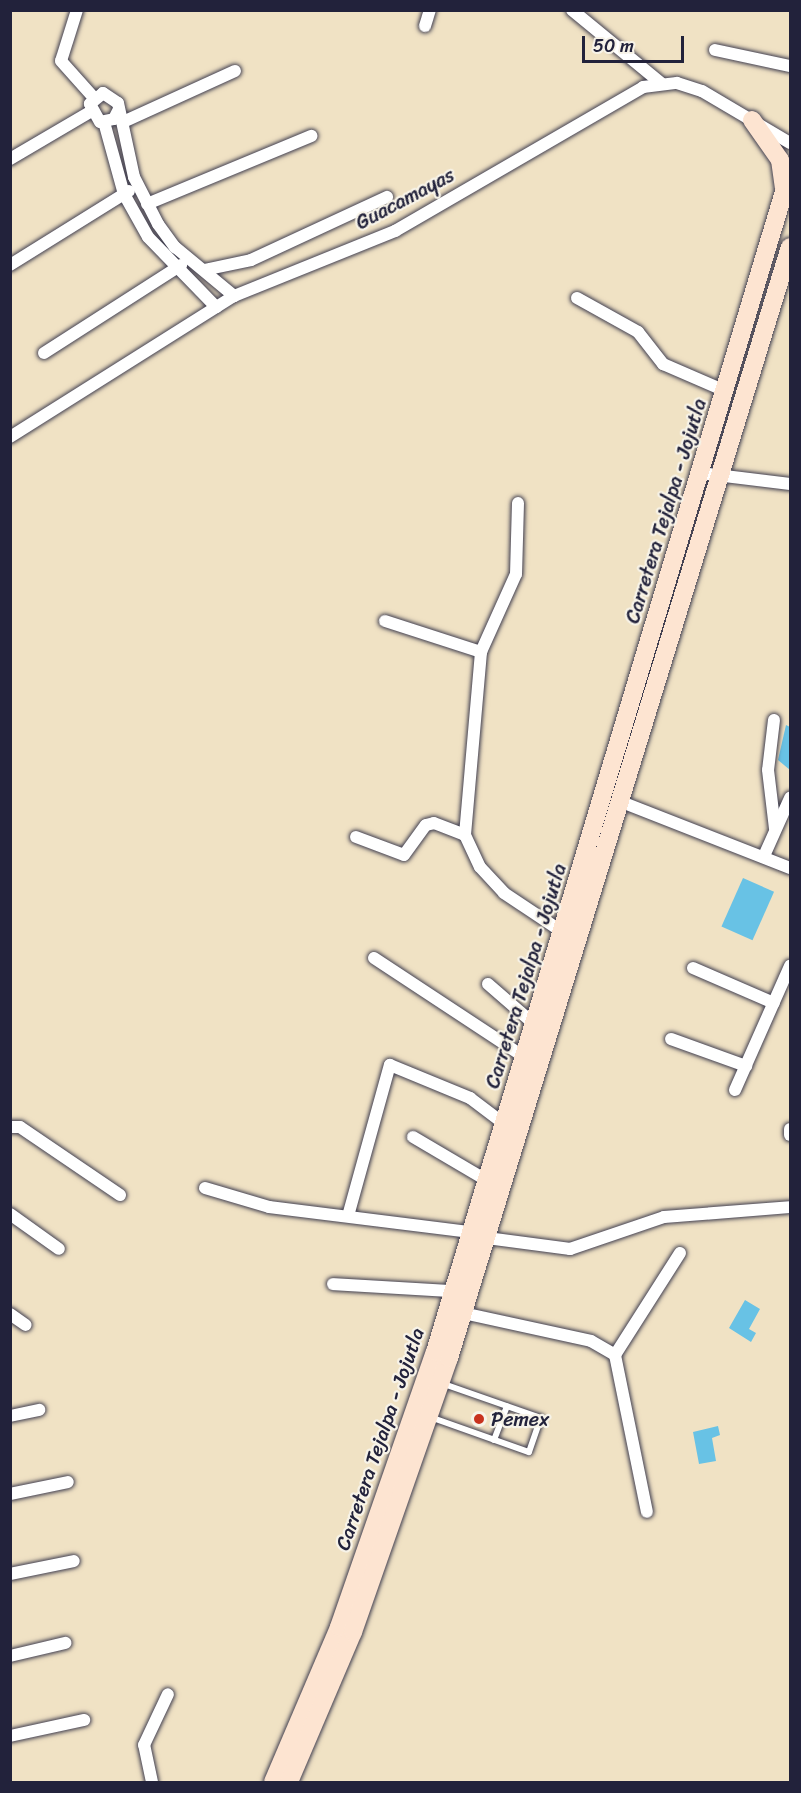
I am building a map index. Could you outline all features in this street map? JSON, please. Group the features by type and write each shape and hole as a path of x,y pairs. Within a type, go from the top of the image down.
{"main road":[{"path":"752,120 780,160 784,193"},
{"name":"Carretera Tejalpa - Jojutla","path":"273,1782 339,1627 452,1291 478,1235 548,1044 620,801 709,474 725,391 790,172"},
{"name":"Carretera Tejalpa - Jojutla","path":"289,1782 353,1632 430,1417 463,1313 486,1180 503,1123 709,474 790,247"},
{"path":"532,1031 548,1044"}],"street":[{"path":"77,10 61,61 94,98"},
{"path":"425,26 430,10"},
{"path":"572,10 661,83 702,91 790,143"},
{"path":"715,50 790,66"},
{"path":"104,122 235,71"},
{"name":"Guacamayas","path":"10,437 234,296 395,231 618,98 661,83"},
{"path":"94,98 112,96 120,117 138,186 147,204 190,261 234,296"},
{"path":"10,159 90,112 94,98"},
{"path":"90,112 104,122 124,194 147,237 175,269 216,307"},
{"path":"147,204 311,136"},
{"path":"10,265 138,186"},
{"path":"204,270 251,260 387,196"},
{"path":"44,353 190,261"},
{"path":"577,298 638,332 663,364 725,391"},
{"path":"709,474 790,484"},
{"path":"518,503 516,574 481,652 465,835 480,867 504,893 564,933"},
{"path":"385,621 481,652"},
{"path":"774,720 768,770 775,829"},
{"path":"764,856 790,798"},
{"path":"620,801 790,868"},
{"path":"356,837 404,855 426,825 434,823 465,835"},
{"path":"374,958 524,1057"},
{"path":"735,1090 790,966"},
{"path":"693,968 774,1003"},
{"path":"488,984 532,1031"},
{"path":"671,1040 746,1066"},
{"path":"348,1216 390,1065 470,1098 503,1123"},
{"path":"10,1127 20,1127 120,1195"},
{"path":"790,1129 790,1135"},
{"path":"413,1137 486,1180"},
{"path":"205,1188 269,1207 348,1216 570,1249 664,1217 790,1207"},
{"path":"10,1214 58,1249"},
{"path":"647,1512 615,1354 680,1253"},
{"path":"333,1284 452,1291"},
{"path":"463,1313 591,1341 615,1354"},
{"path":"10,1314 26,1325"},
{"path":"10,1416 39,1410"},
{"path":"10,1494 68,1482"},
{"path":"10,1574 74,1561"},
{"path":"10,1656 65,1643"},
{"path":"152,1782 144,1745 168,1694"},
{"path":"10,1736 84,1720"}],"lane":[{"path":"430,1417 529,1452 542,1418 441,1383"},
{"path":"494,1440 507,1406"}],"water":[{"path":"786,725 790,727 790,770 778,760"},
{"path":"743,878 774,892 753,940 721,926"},
{"path":"745,1300 760,1309 749,1329 756,1333 751,1342 729,1328"},
{"path":"718,1426 720,1435 712,1438 716,1461 699,1464 693,1432"}],"place":[{"name":"Pemex","path":"479,1419"}]}
